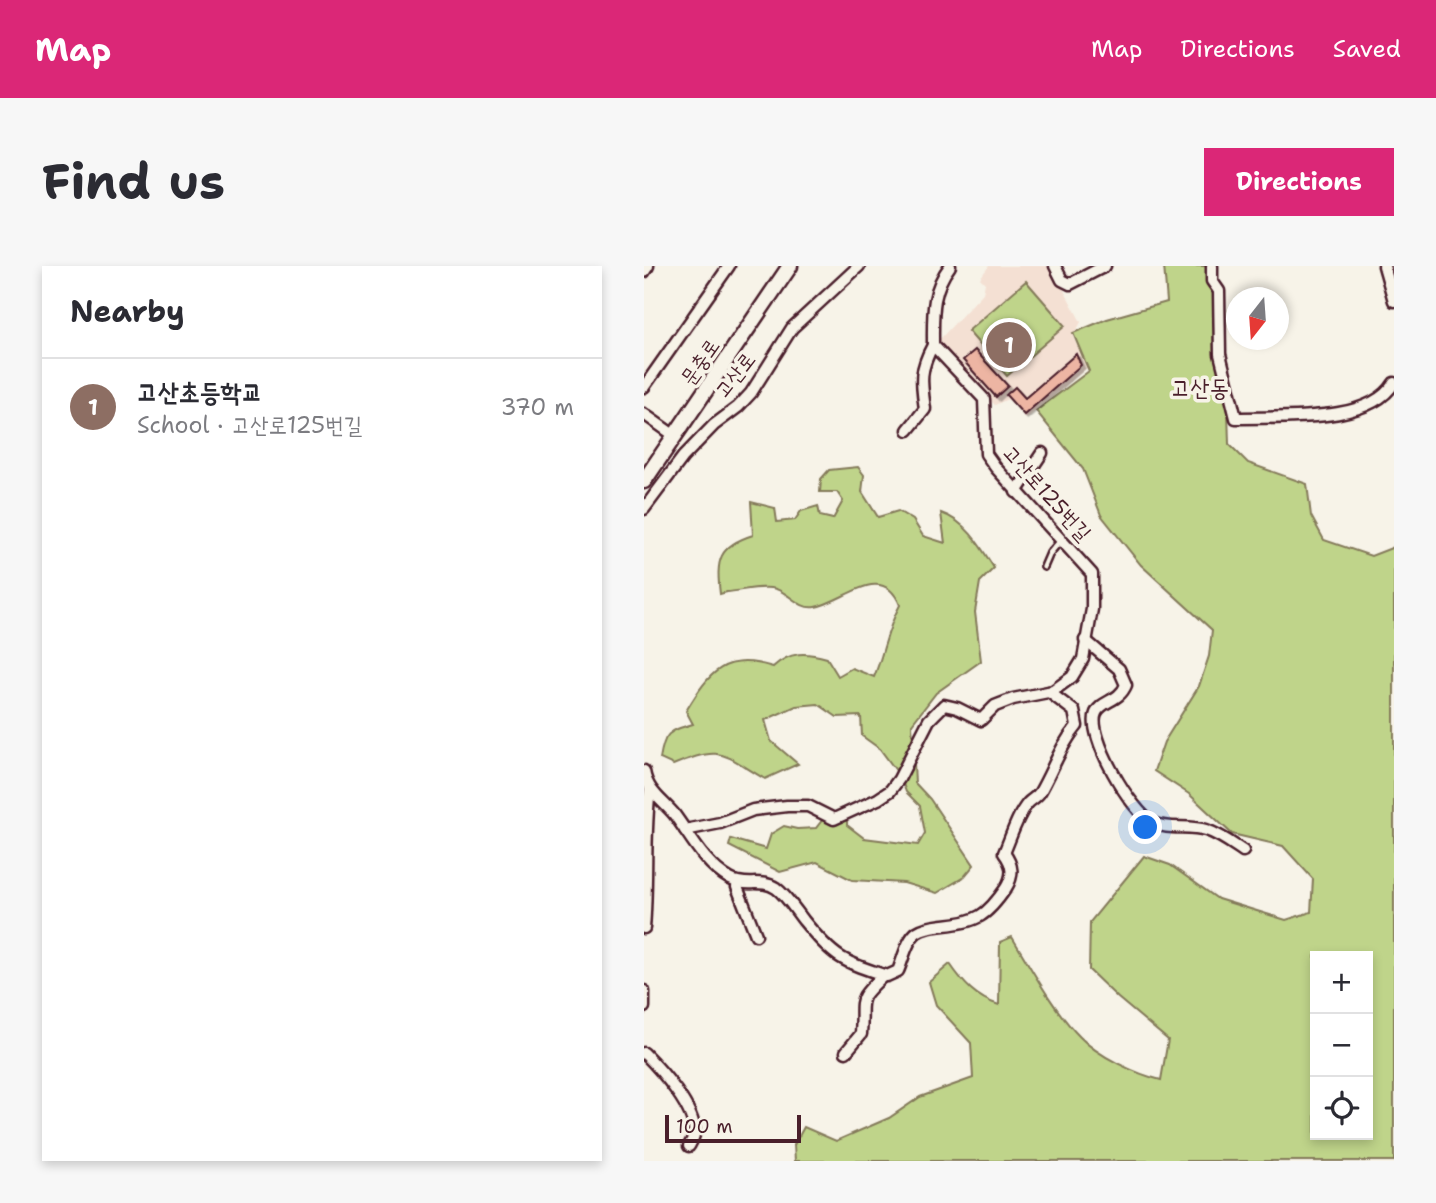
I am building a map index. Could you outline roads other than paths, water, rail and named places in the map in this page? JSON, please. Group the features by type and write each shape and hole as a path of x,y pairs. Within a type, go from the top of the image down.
{"street":[{"path":"644,272 648,266"},
{"path":"644,387 729,266"},
{"name":"문충로","path":"644,481 790,266"},
{"name":"고산로","path":"644,509 682,457 751,393 792,328 859,266"},
{"path":"908,430 925,409 921,375 923,362 933,345 935,295 939,279 950,266"},
{"path":"1055,266 1062,279 1070,284 1105,266"},
{"path":"1212,266 1212,281 1219,291 1220,354 1236,418 1295,419 1334,415 1371,402 1394,383"},
{"path":"1384,266 1394,301"},
{"name":"고산로125번길","path":"685,830 712,826 753,810 787,806 808,806 834,818 890,791 899,779 929,720 944,705 957,708 981,720 995,706 1013,699 1049,692 1072,677 1083,659 1092,609 1092,575 1016,492 986,454 984,400 933,345"},
{"path":"644,414 675,436"},
{"path":"1016,492 1042,453"},
{"path":"1085,640 1119,669 1126,685 1122,694 1101,706 1095,713 1094,726 1098,743 1141,816 1155,824 1205,830 1227,839 1243,851"},
{"path":"644,771 650,787 712,865 743,885 759,883 776,888 833,954 852,965 887,976 898,971 909,942 916,932 931,927 969,923 988,913 1011,881 1011,864 1004,853 1023,811 1039,795 1061,748 1077,726 1074,711 1049,692"},
{"path":"644,928 647,893 645,812 650,787"},
{"path":"738,883 737,887 756,935"},
{"path":"846,1052 861,1034 860,1002 865,993 884,975"},
{"path":"644,991 644,1007"},
{"path":"644,1053 685,1106 693,1123 694,1136 689,1146"}],"lane":[{"path":"1044,567 1050,553 1061,540"}],"place":[{"name":"고산초등학교","path":"1009,345"}],"district":[{"name":"고산동","path":"1200,388"}]}
